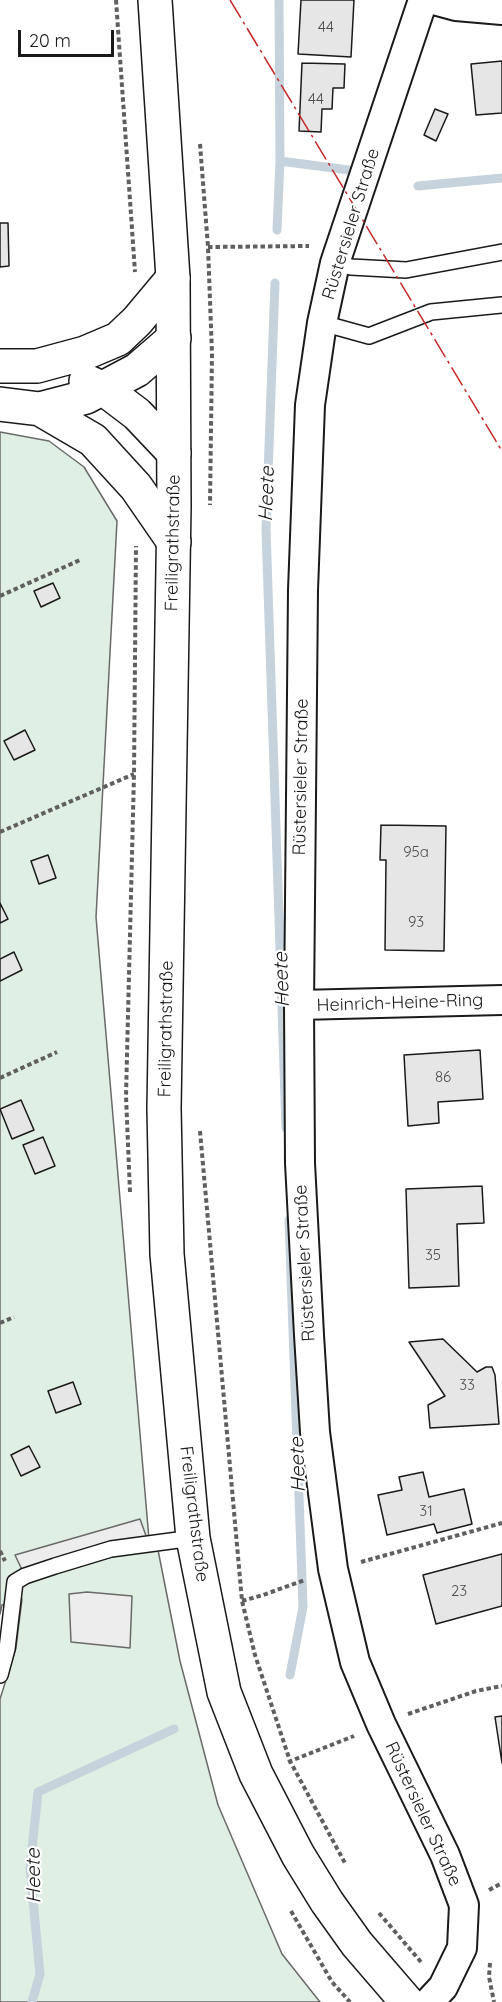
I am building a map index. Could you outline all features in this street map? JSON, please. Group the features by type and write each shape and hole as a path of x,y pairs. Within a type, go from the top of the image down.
{"main road":[{"name":"Freiligrathstraße","path":"155,0 173,278 174,338 174,542 164,1108 167,1254 193,1538 224,1692 256,1774 298,1855 327,1902 357,1944 407,2002"},
{"path":"37,366 85,353 118,339 137,321 173,278"},
{"path":"0,404 40,409 86,397 137,370 174,338"},
{"path":"0,366 37,366 73,375 104,389 137,414 174,453"},
{"path":"40,409 93,440 136,487 174,542"}],"street":[{"name":"Rüstersieler Straße","path":"423,0 338,255 322,323 310,405 303,590 299,1005 300,1162 315,1432 333,1569 355,1662 381,1725 445,1855 464,1905 462,1948 436,1995"},
{"path":"434,0 456,6 502,10"},
{"name":"Heinrich-Heine-Ring","path":"299,1005 502,1000"}],"lane":[{"path":"338,255 351,267 406,270 502,252"},
{"path":"322,323 369,336 431,312 502,305"},
{"path":"0,1675 7,1649 15,1582 25,1576 111,1549 193,1538"}],"path":[{"path":"200,141 208,247 212,354 210,509"},
{"path":"208,247 338,255"},
{"path":"0,596 80,560"},
{"path":"0,832 134,774"},
{"path":"0,1078 57,1052"},
{"path":"199,1120 242,1600 255,1655 290,1761 350,1873"},
{"path":"0,1323 14,1317"},
{"path":"242,1600 263,1595 333,1569 502,1523"},
{"name":"Rüstersieler Straße","path":"290,1761 400,1716 476,1691 502,1686"},
{"path":"376,1910 436,1995"}],"green space":[{"path":"0,432 49,441 84,467 117,521 96,917 150,1551 158,1550 180,1661 218,1805 282,1954 320,2002 0,2002 0,1699 16,1648 22,1599 2,1605 0,1614"}],"shaded area":[{"path":"140,1519 149,1544 25,1576 15,1555"},
{"path":"87,1592 132,1596 130,1648 71,1642 69,1594"}],"building":[{"path":"301,0 354,0 351,57 298,54"},
{"path":"502,61 502,113 476,115 471,64"},
{"path":"302,63 345,64 344,88 333,88 332,109 322,109 321,132 299,131"},
{"path":"435,109 448,114 436,141 424,135"},
{"path":"0,223 8,223 9,266 0,267"},
{"path":"53,583 60,598 41,607 34,591"},
{"path":"25,730 35,750 14,760 4,741"},
{"path":"381,825 446,826 444,951 385,950 386,860 380,860"},
{"path":"48,855 56,878 39,884 31,861"},
{"path":"0,903 8,919 0,923"},
{"path":"14,952 22,970 0,981 0,959"},
{"path":"480,1050 483,1099 438,1102 439,1123 408,1126 404,1055"},
{"path":"21,1100 34,1130 12,1139 0,1109"},
{"path":"43,1137 55,1166 35,1174 23,1145"},
{"path":"482,1186 484,1223 457,1224 459,1286 409,1288 406,1189"},
{"path":"443,1339 477,1372 486,1367 492,1367 495,1375 499,1424 430,1428 428,1405 445,1396 409,1342"},
{"path":"73,1382 81,1404 56,1413 48,1391"},
{"path":"29,1446 40,1467 21,1476 11,1455"},
{"path":"423,1472 429,1497 464,1489 472,1524 437,1533 434,1524 387,1535 378,1495 402,1490 399,1477"},
{"path":"502,1554 502,1606 436,1624 423,1575"},
{"path":"502,1716 502,1763 495,1717"}],"waterway":[{"name":"Heete","path":"277,230 280,161 279,0"},
{"path":"280,161 356,171"},
{"path":"418,186 502,178"},
{"name":"Heete","path":"275,283 266,529 286,1128"},
{"name":"Heete","path":"289,1220 303,1607 290,1675"},
{"name":"Heete","path":"32,2002 40,1974 30,1868 38,1792 174,1729"}],"power":[{"path":"230,0 502,451"}]}
